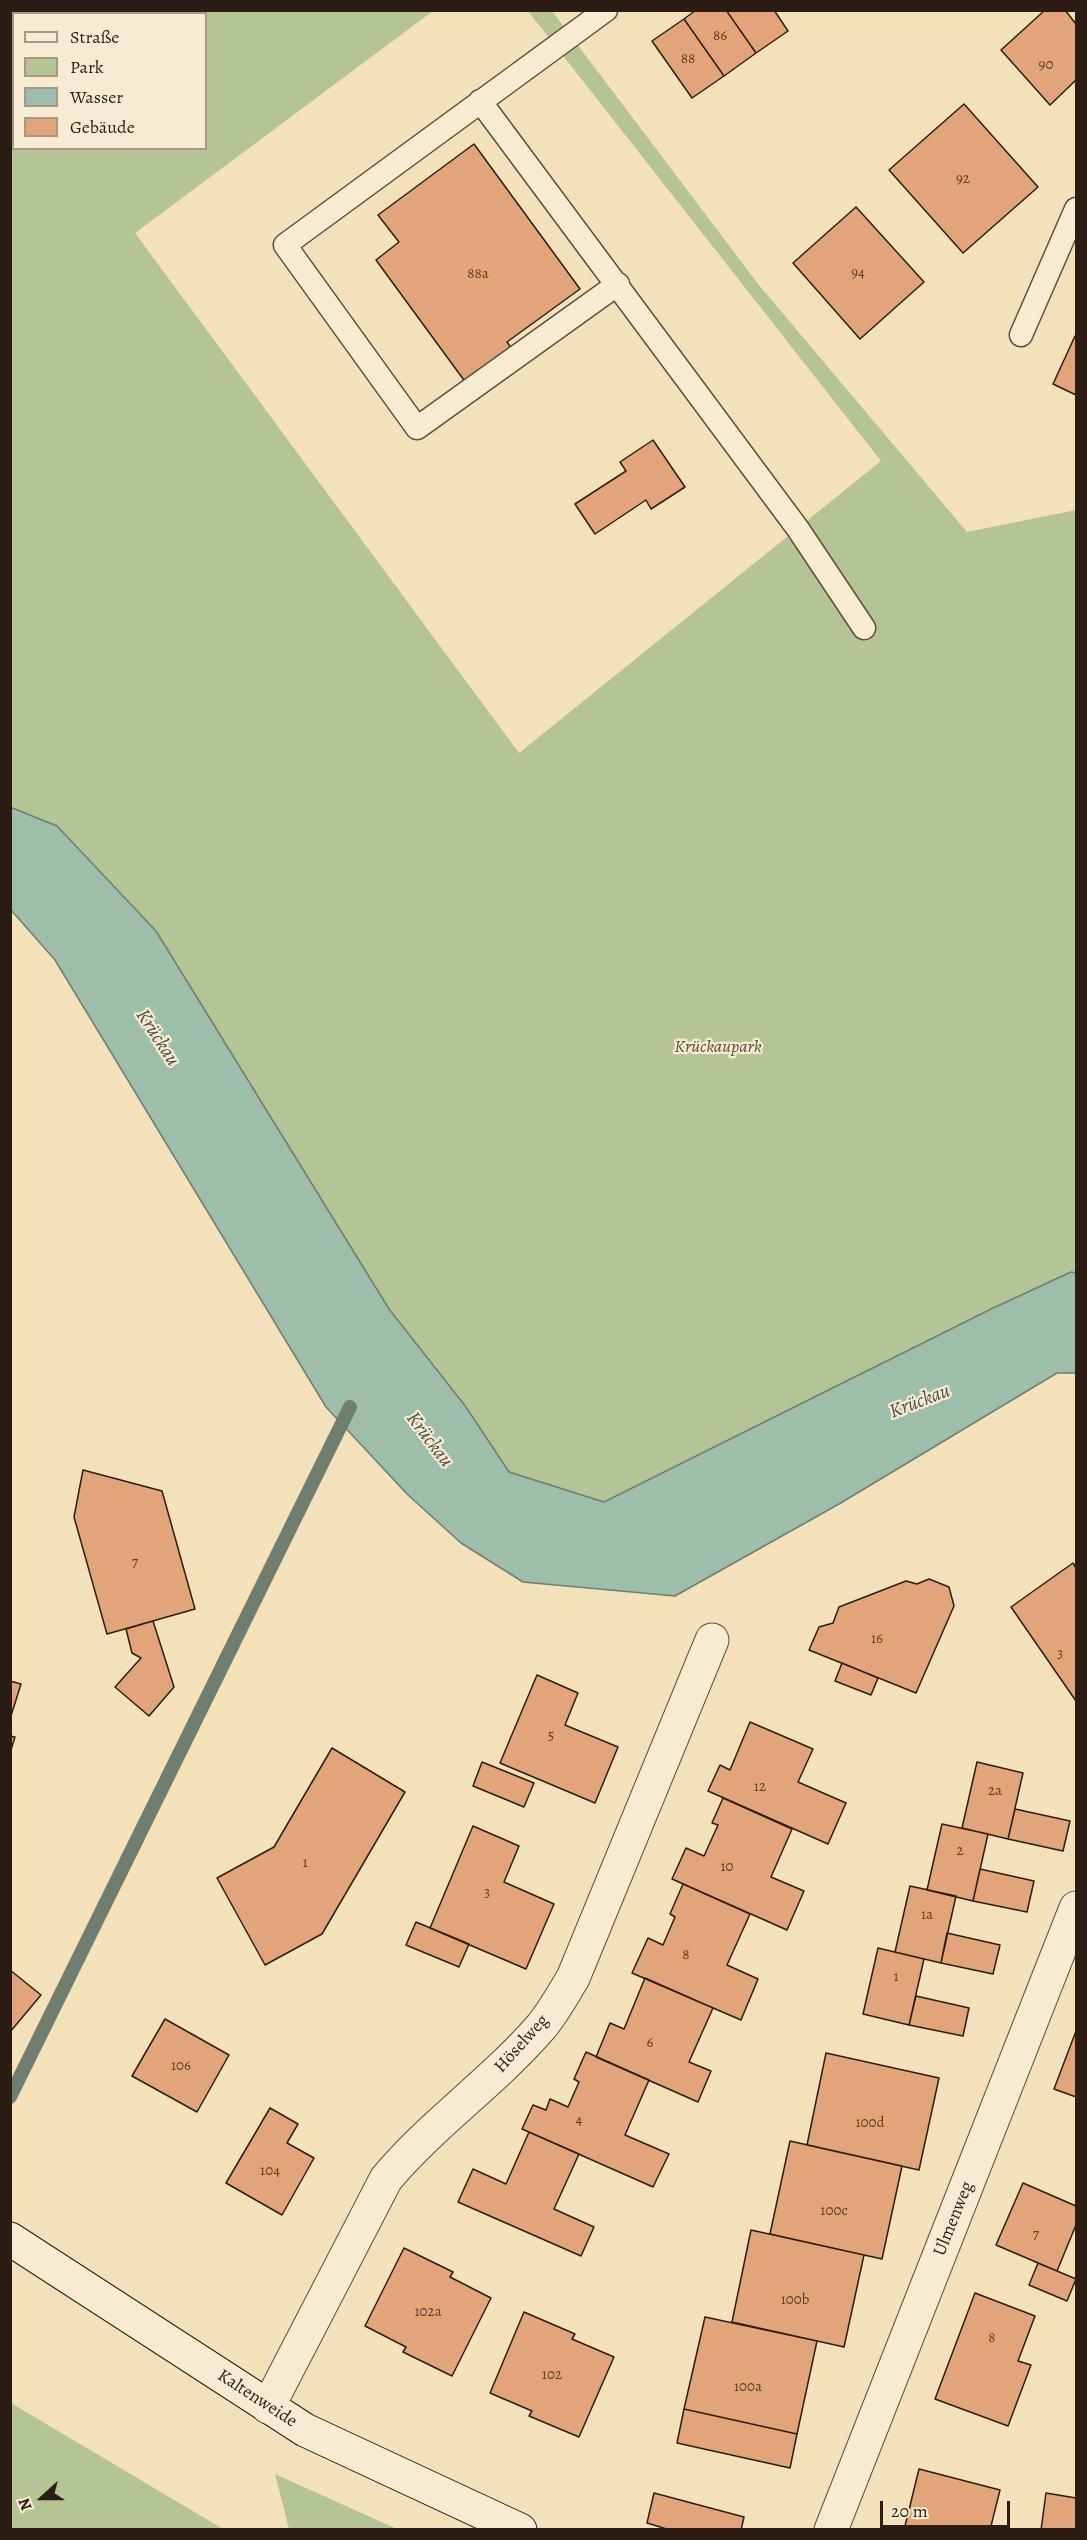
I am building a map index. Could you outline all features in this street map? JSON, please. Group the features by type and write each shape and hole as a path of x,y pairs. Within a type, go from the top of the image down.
{"street":[{"name":"Höselweg","path":"268,2407 386,2179 412,2148 498,2072 542,2026 573,1978 712,1640"},
{"name":"Ulmenweg","path":"831,2529 1077,1908"},
{"name":"Kaltenweide","path":"10,2239 305,2430 520,2529"}],"lane":[{"path":"606,10 285,245 417,428 618,284"},
{"path":"480,101 798,529 864,628"},
{"path":"1021,335 1077,209"}],"green space":[{"name":"Krückaupark","path":"10,11 433,11 135,233 519,753 881,461 528,11 552,11 758,284 967,532 1076,510 1076,1273 1071,1272 991,1309 604,1502 509,1472 466,1407 389,1309 57,826 11,807"},
{"path":"11,2403 223,2529 11,2529"},
{"path":"275,2474 397,2529 289,2529"}],"water":[{"name":"Krückau","path":"10,807 57,826 156,931 389,1309 466,1407 509,1472 604,1502 991,1309 1071,1272 1076,1273 1076,1373 1057,1373 839,1504 675,1596 523,1582 461,1543 407,1494 326,1407 55,960 11,910"}],"building":[{"path":"696,10 726,10 756,53 724,76 684,19"},
{"path":"726,10 774,10 788,31 756,53"},
{"path":"1045,10 1065,10 1076,24 1076,80 1050,105 1001,50"},
{"path":"684,19 724,76 692,98 652,41"},
{"path":"964,104 1038,187 963,253 889,170"},
{"path":"474,144 580,289 507,342 515,353 469,387 376,260 399,242 378,215"},
{"path":"856,207 924,282 860,339 793,263"},
{"path":"1076,336 1076,395 1053,384"},
{"path":"653,440 685,487 651,509 646,500 595,534 575,504 626,471 620,462"},
{"path":"83,1470 162,1491 195,1609 107,1634 74,1517"},
{"path":"1073,1563 1076,1568 1076,1701 1011,1607"},
{"path":"929,1579 949,1587 954,1606 916,1693 809,1650 819,1627 833,1623 839,1607 906,1581 917,1584"},
{"path":"153,1621 174,1687 149,1716 115,1687 141,1658 132,1653 126,1629"},
{"path":"842,1663 878,1678 871,1695 835,1681"},
{"path":"537,1675 578,1693 565,1725 618,1747 595,1803 500,1763"},
{"path":"10,1681 21,1684 10,1719"},
{"path":"750,1722 813,1749 798,1782 846,1803 828,1844 708,1791 720,1765 730,1770"},
{"path":"10,1736 15,1737 10,1753"},
{"path":"332,1748 405,1792 322,1934 265,1965 217,1878 274,1847"},
{"path":"482,1762 534,1783 524,1807 473,1786"},
{"path":"977,1762 1023,1773 1008,1839 962,1828"},
{"path":"723,1798 792,1829 771,1877 804,1891 787,1930 672,1879 686,1848 704,1856 718,1825 712,1823"},
{"path":"1015,1809 1070,1821 1063,1851 1008,1839"},
{"path":"942,1824 988,1834 973,1901 927,1890"},
{"path":"473,1826 519,1846 504,1882 554,1904 526,1969 430,1928"},
{"path":"980,1869 1034,1881 1027,1912 973,1901"},
{"path":"683,1884 750,1914 727,1965 758,1979 741,2020 632,1973 648,1938 663,1945 675,1917 670,1914"},
{"path":"910,1886 956,1896 941,1963 895,1952"},
{"path":"416,1922 469,1944 459,1967 406,1945"},
{"path":"947,1933 1000,1945 993,1974 941,1963"},
{"path":"878,1948 924,1959 909,2025 863,2014"},
{"path":"10,1970 41,1995 10,2032"},
{"path":"645,1978 713,2008 689,2062 711,2071 698,2102 596,2057 610,2023 624,2029"},
{"path":"916,1996 969,2008 963,2036 909,2025"},
{"path":"165,2019 229,2055 197,2112 132,2076"},
{"path":"1076,2031 1076,2097 1054,2089"},
{"path":"586,2052 649,2080 625,2135 669,2154 653,2187 522,2129 533,2105 546,2110 550,2099 568,2107 579,2082 574,2079"},
{"path":"826,2053 939,2078 919,2170 807,2145"},
{"path":"270,2108 298,2124 287,2143 314,2158 282,2215 226,2183"},
{"path":"529,2132 579,2154 554,2209 594,2227 581,2256 458,2202 473,2169 506,2184"},
{"path":"790,2141 902,2166 882,2259 770,2234"},
{"path":"1023,2183 1076,2206 1076,2225 1057,2271 996,2245"},
{"path":"751,2230 864,2255 844,2347 732,2322"},
{"path":"404,2248 453,2272 450,2277 491,2298 452,2376 403,2352 406,2347 365,2326"},
{"path":"1038,2263 1076,2279 1067,2301 1029,2285"},
{"path":"975,2293 1035,2316 1018,2361 1031,2365 1008,2426 935,2399"},
{"path":"524,2312 575,2334 572,2339 614,2357 579,2437 529,2416 532,2411 490,2393"},
{"path":"705,2317 817,2341 797,2434 684,2409"},
{"path":"684,2409 797,2434 790,2468 677,2443"},
{"path":"919,2469 1000,2490 990,2530 904,2530"},
{"path":"654,2493 744,2517 741,2530 670,2530 647,2523"},
{"path":"1046,2493 1076,2498 1076,2530 1041,2530"}],"waterway":[{"path":"10,2097 350,1407"}]}
